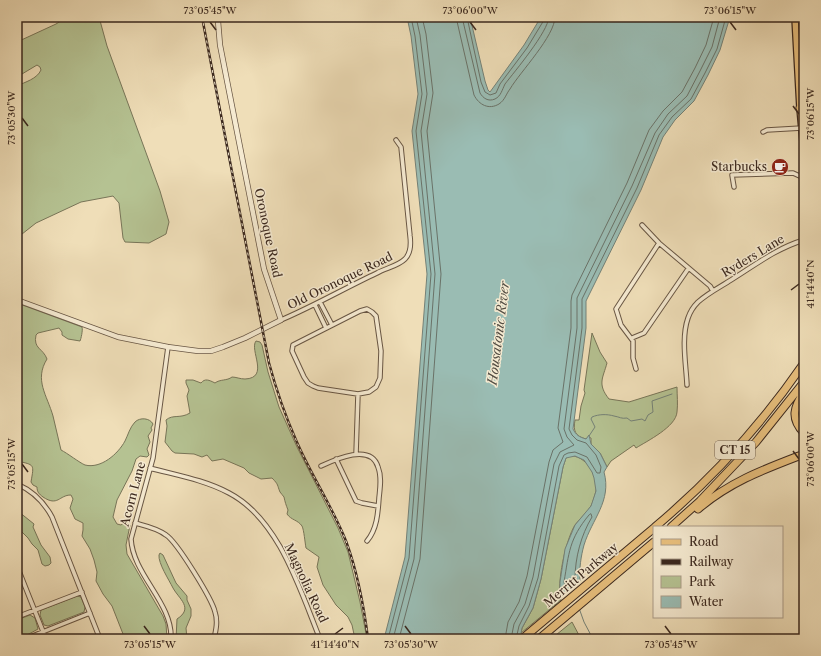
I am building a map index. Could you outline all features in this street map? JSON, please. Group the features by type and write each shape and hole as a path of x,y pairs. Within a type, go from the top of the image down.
{"highway":[{"name":"Merritt Parkway","path":"657,526 694,493 732,455 768,412 804,363"},
{"name":"CT 15","path":"672,526 700,501 756,442 804,382"},
{"path":"804,392 795,408 795,414 796,423 804,433"},
{"path":"678,526 714,496 738,480 804,454"},
{"name":"Merritt Parkway","path":"522,639 653,530"},
{"name":"Merritt Parkway","path":"539,639 653,543"}],"main road":[{"path":"795,17 801,85 804,152"}],"street":[{"name":"Oronoque Road","path":"219,17 220,45 264,268 281,320"},
{"path":"763,132 767,130 803,127"},
{"name":"Old Oronoque Road","path":"281,320 402,262 409,252 410,236 402,155 400,144 396,140"},
{"path":"734,187 732,175 793,173 804,178"},
{"name":"Ryders Lane","path":"642,225 659,243 710,286 713,291"},
{"name":"Ryders Lane","path":"687,385 685,340 688,318 698,303 713,291 782,248 804,240"},
{"path":"636,369 633,358 634,345 632,338 621,325 616,309 659,243"},
{"path":"632,338 644,333 688,269"},
{"path":"17,300 111,335 168,347 194,350 212,351 245,338 281,320"},
{"path":"320,302 332,325"},
{"path":"315,305 326,328"},
{"path":"364,309 372,312 376,316 381,351 380,380 378,385 372,391 358,394 316,387 308,383 304,377 292,351 292,346 332,325 364,309"},
{"name":"Acorn Lane","path":"168,347 154,453 132,539 133,550 137,560 168,618 171,629 171,639"},
{"path":"356,454 358,394"},
{"path":"322,466 342,456 356,454 370,457 376,462 380,478 378,506 374,531 367,541"},
{"path":"336,459 356,501 362,504 378,506"},
{"name":"Magnolia Road","path":"150,468 223,490 236,497 253,511 268,529 287,561 320,639"},
{"path":"17,484 36,496 49,512 100,639"},
{"path":"135,523 162,532 171,538 178,547 213,603 216,617 214,639"},
{"path":"17,566 46,639"},
{"path":"17,617 82,592"},
{"path":"25,639 90,613"}],"green space":[{"path":"67,17 99,17 107,46 160,191 169,222 166,234 149,243 125,242 123,238 119,203 113,196 81,202 36,223 17,238 17,86 37,76 41,70 37,65 17,77 17,42 56,24"},
{"path":"17,303 82,327 80,341 68,339 62,335 59,328 38,333 35,340 37,346 47,359 43,367 42,374 43,388 53,416 61,450 85,465 97,465 103,463 118,451 137,420 147,419 153,424 151,428 152,430 148,436 150,442 147,449 149,455 147,457 140,456 136,459 132,471 117,500 113,517 117,524 121,525 125,522 130,525 126,545 127,554 163,616 166,624 167,639 125,639 112,606 96,581 97,572 94,560 90,549 82,536 83,523 75,519 70,508 73,499 71,495 67,495 55,501 48,500 43,497 38,493 37,487 31,482 33,472 32,466 27,463 17,461"},
{"path":"592,333 600,352 607,363 602,385 605,394 609,399 629,402 677,387 677,412 672,423 660,433 636,448 634,445 611,461 607,467 600,453 591,444 591,438 588,437 586,439 577,435 574,427 575,420 579,420 585,393 584,390"},
{"path":"256,341 260,342 262,345 268,372 279,407 297,447 338,528 348,552 367,639 355,639 352,625 348,617 336,605 323,585 317,567 319,557 306,548 302,526 299,522 290,518 287,514 288,510 284,497 272,478 261,479 249,473 244,468 223,459 212,461 207,455 202,457 194,454 175,453 165,442 167,426 166,420 171,417 183,416 190,413 187,396 189,390 186,380 193,380 201,383 204,380 207,380 215,383 232,377 245,379 252,377 256,374 258,369 255,351"},
{"path":"569,456 575,456 590,467 595,479 596,493 591,506 575,525 568,540 561,573 561,600 521,633 522,628 533,608 541,579 563,467 566,458"},
{"path":"17,490 21,495 19,512 34,524 33,527 41,545 50,557 51,563 49,565 45,566 42,564 38,550 17,527"},
{"path":"160,553 163,555 176,583 187,596 191,609 191,616 186,628 187,639 176,639 177,619 182,615 185,607 162,567 159,558"},
{"path":"77,596 81,597 85,607 84,612 48,626 44,625 40,615 41,610"},
{"path":"30,615 35,618 38,629 20,639 17,639 17,620"},
{"path":"572,622 581,639 551,639"}],"water":[{"name":"Housatonic River","path":"407,17 470,17 485,81 490,92 524,45 541,17 730,17 720,50 708,75 694,101 675,120 663,137 641,190 586,301 586,328 573,429 580,437 586,439 589,435 591,444 600,453 607,467 604,472 606,482 605,492 600,510 584,545 580,563 580,581 560,597 560,582 565,549 575,525 591,506 596,491 592,472 584,460 575,456 566,458 541,579 533,608 522,628 520,639 384,639 405,557 427,274 412,131 418,94 411,36"}],"waterway":[{"path":"589,436 595,427 591,419 592,417 597,415 611,415 627,418 631,421 642,419 645,421 648,415 653,412 652,401 672,394"},
{"path":"579,608 584,622 593,639"}],"railway":[{"path":"202,17 269,363 281,402 296,440 346,541 354,564 360,589 368,639"}],"place":[{"name":"Starbucks","path":"780,167"}]}
